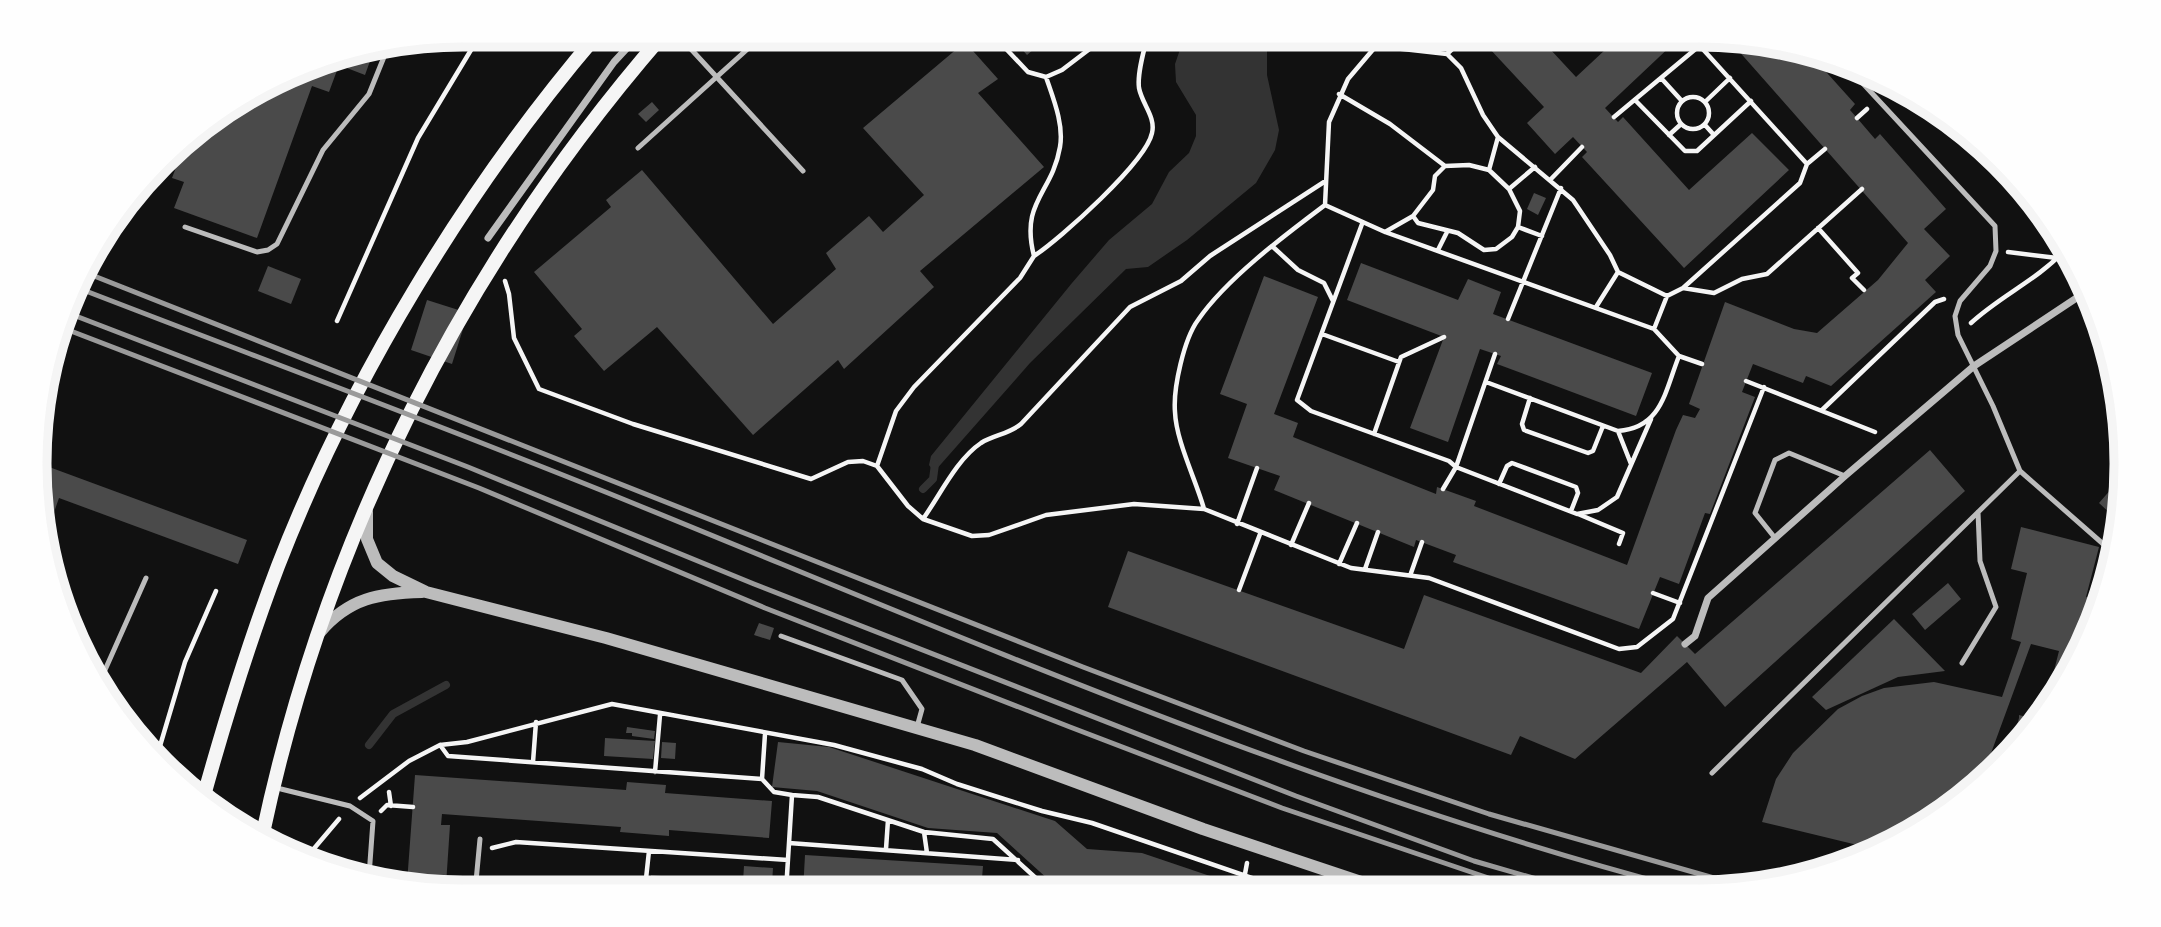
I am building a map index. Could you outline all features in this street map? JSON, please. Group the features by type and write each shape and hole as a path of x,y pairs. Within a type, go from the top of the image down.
{"main road":[{"path":"206,790 235,687 279,563 370,370 437,254 532,117 587,47"},
{"path":"264,829 283,749 316,637 370,494 449,335 482,278 575,143 653,47"}],"street":[{"path":"488,238 614,62 628,47"},
{"path":"1685,644 1695,636 1708,598 1845,476 1974,366 2079,297"},
{"path":"370,494 366,520 371,552 384,569 426,592 606,638 987,749 1252,846 1355,880"},
{"path":"316,637 342,609 362,599 386,593 426,592"}],"lane":[{"path":"690,47 803,171"},
{"path":"638,148 750,47"},
{"path":"185,227 257,252 268,250 277,243 323,150 369,94 385,55"},
{"path":"1860,81 1988,216 1997,236 1996,251 1990,265 1965,293 1955,316 1958,335 2020,471 2106,546"},
{"path":"1775,538 1755,513 1775,460 1788,453 1845,476"},
{"path":"1712,773 2020,471"},
{"path":"1962,663 1996,607 1980,561 1978,512"},
{"path":"104,673 146,578"},
{"path":"780,636 902,680 922,709 917,728"},
{"path":"101,669 105,670"},
{"path":"281,789 350,806 373,821 370,869"},
{"path":"476,880 480,839"}],"path":[{"path":"337,321 418,138 473,47"},
{"path":"1004,47 1028,72 1045,77 1062,70 1092,47"},
{"path":"877,466 896,411 914,387 1020,278 1034,256 1053,244 1101,200 1146,148 1152,134 1153,121 1139,85 1146,47"},
{"path":"1325,205 1324,182 1329,122 1339,94 1375,47"},
{"path":"1385,47 1447,54 1461,68 1483,115 1498,137 1561,188 1587,218 1618,272 1667,296"},
{"path":"1447,54 1454,47"},
{"path":"1614,117 1699,47"},
{"path":"1701,47 1807,164"},
{"path":"1034,256 1028,234 1030,214 1057,160 1061,144 1056,106 1045,77"},
{"path":"1661,78 1681,100"},
{"path":"1706,101 1730,78"},
{"path":"1339,94 1391,124 1445,166 1469,165 1489,170 1509,189 1520,211 1518,228 1512,237 1496,249 1484,250 1458,233 1418,223 1413,216"},
{"path":"1694,96 1706,101 1710,113 1705,125 1692,130 1680,125 1676,111 1681,100 1694,96"},
{"path":"1635,100 1685,151 1697,150 1751,101"},
{"path":"1669,135 1680,125"},
{"path":"1705,125 1714,135"},
{"path":"1489,170 1498,137"},
{"path":"1551,179 1582,147"},
{"path":"1654,329 1667,296 1683,288 1800,183 1807,164 1825,149"},
{"path":"1385,232 1413,216 1433,190 1435,176 1445,166"},
{"path":"1509,189 1535,167"},
{"path":"923,519 972,451 983,441 1012,432 1021,424 1130,307 1181,281 1210,256 1324,182"},
{"path":"1508,319 1561,188"},
{"path":"1683,288 1714,293 1742,279 1758,278 1767,274 1862,190"},
{"path":"1325,205 1362,224 1654,329 1679,356 1702,363"},
{"path":"1204,509 1175,415 1174,394 1196,322 1272,246 1325,205"},
{"path":"1362,224 1297,400 1311,411 1449,461 1456,467 1623,533 1619,544"},
{"path":"1518,228 1542,236"},
{"path":"1818,228 1858,273 1852,278 1864,289"},
{"path":"1438,250 1447,232"},
{"path":"1272,246 1298,270 1324,283 1334,302"},
{"path":"1996,251 2057,258"},
{"path":"1958,335 1990,306 2057,258"},
{"path":"501,271 509,294 514,338 539,389 633,424 811,479 848,463 863,461 877,466 908,506 923,519 972,536 989,535 1046,515 1134,504 1204,509 1339,564 1411,573 1619,649 1637,647 1673,619 1764,387"},
{"path":"1596,307 1618,272"},
{"path":"1822,410 1935,302 1965,293"},
{"path":"1322,334 1399,362"},
{"path":"1374,434 1401,357 1444,337"},
{"path":"1443,489 1456,467 1495,354"},
{"path":"1577,514 1610,504 1622,490 1679,356"},
{"path":"1746,381 1889,438"},
{"path":"1486,382 1618,431 1642,426 1651,419"},
{"path":"1530,398 1522,424 1524,430 1588,453 1593,451 1602,426"},
{"path":"1618,431 1631,464"},
{"path":"1499,484 1507,466 1512,463 1576,487 1578,493 1571,511"},
{"path":"1237,524 1257,468"},
{"path":"1292,545 1309,503"},
{"path":"1339,564 1357,523"},
{"path":"1365,569 1378,532"},
{"path":"1239,590 1260,534"},
{"path":"1411,573 1422,542"},
{"path":"160,748 185,662 215,591"},
{"path":"1653,593 1680,603"},
{"path":"312,851 350,806 409,761 440,744 467,742 612,704 834,745 922,769 1042,811 1092,822 1256,880"},
{"path":"655,772 660,715"},
{"path":"533,762 536,722"},
{"path":"762,779 765,734"},
{"path":"440,744 448,756 762,779 774,792 817,797 924,832 993,839 1039,880"},
{"path":"389,792 389,806 413,807"},
{"path":"787,880 792,795"},
{"path":"886,849 888,820"},
{"path":"924,832 927,853"},
{"path":"516,842 788,860"},
{"path":"789,842 1018,860"},
{"path":"1243,880 1252,846"},
{"path":"646,880 649,851"}],"shaded area":[{"path":"1181,47 1267,47 1267,75 1279,130 1275,150 1256,183 1187,240 1148,267 1126,269 1030,363 934,472 929,465 931,456 1109,240 1152,204 1169,172 1189,153 1196,136 1196,115 1176,82 1175,64"}],"building":[{"path":"959,47 969,47 998,79 978,93 1044,167 920,271 934,287 844,369 838,360 753,435 657,327 604,371 574,336 582,329 534,272 611,207 606,200 642,170 773,324 836,269 826,253 869,216 883,232 924,195 863,128"},
{"path":"1020,47 1036,47 1027,55"},
{"path":"1548,47 1576,77 1608,47 1670,47 1605,108 1618,122 1623,117 1689,190 1752,133 1789,170 1684,268 1582,157 1587,152 1573,137 1555,154 1527,123 1544,107 1489,48"},
{"path":"1737,49 1779,55 1821,66 1855,104 1850,110 1875,139 1880,134 1946,209 1924,229 1950,256 1925,280 1936,292 1831,386 1806,376 1803,383 1753,364 1742,392 1755,397 1710,514 1705,513 1679,584 1660,577 1639,629 1453,562 1456,555 1416,540 1414,547 1274,490 1280,476 1228,458 1247,404 1220,394 1264,276 1318,297 1274,414 1298,423 1293,437 1436,494 1437,487 1476,501 1474,506 1627,565 1683,415 1695,418 1700,409 1689,404 1725,302 1794,329 1817,333 1878,280 1908,243"},
{"path":"371,57 365,75 341,66"},
{"path":"338,66 329,92 312,86 257,238 174,208 184,182 172,178 179,160 232,117 279,90"},
{"path":"652,102 659,110 646,122 638,114"},
{"path":"1534,193 1546,198 1538,215 1527,209"},
{"path":"1361,263 1458,300 1468,279 1501,292 1493,314 1652,373 1636,416 1497,364 1501,356 1480,349 1448,442 1410,428 1444,337 1347,300"},
{"path":"268,266 301,279 291,304 258,291"},
{"path":"427,300 468,313 452,364 411,350"},
{"path":"1930,450 1965,491 1725,707 1687,662 1575,759 1520,736 1511,755 1108,607 1128,551 1404,649 1424,595 1641,673 1677,636 1695,654"},
{"path":"47,466 247,540 238,564 59,498 51,520"},
{"path":"2113,487 2110,514 2099,503"},
{"path":"2021,527 2099,547 2086,597 2091,599 2071,648 2051,684 2059,651 2031,644 1988,762 1929,810 1862,846 1762,822 1776,779 1793,753 1838,709 1862,696 1884,688 1934,682 2002,697 2021,642 2011,639 2027,573 2011,569"},
{"path":"1948,583 1961,599 1925,630 1912,614"},
{"path":"1894,619 1945,671 1898,677 1826,710 1812,697"},
{"path":"759,623 774,628 770,640 754,635"},
{"path":"2019,715 2028,717 2015,732"},
{"path":"627,727 655,731 654,739 632,736 632,733 626,733"},
{"path":"605,738 655,741 653,759 604,756"},
{"path":"662,742 676,743 675,759 661,758"},
{"path":"778,742 829,747 1055,821 1087,849 1142,853 1213,877 1213,880 1049,880 997,833 928,828 817,791 772,787"},
{"path":"415,775 626,790 627,782 666,785 665,793 772,801 769,838 669,830 669,836 620,832 621,827 442,814 441,825 450,825 446,879 408,876"},
{"path":"805,855 983,866 982,880 804,880"},
{"path":"744,866 773,868 772,880 743,880"},
{"path":"651,875 682,878 682,880 651,880"}],"waterway":[{"path":"923,489 933,479 935,464"},
{"path":"369,745 393,714 446,685"}],"railway":[{"path":"92,275 1083,667 1304,751 1489,814 1718,879"},
{"path":"85,291 542,467 1138,708 1407,805 1543,849 1653,880"},
{"path":"75,316 468,467 754,584 1296,796 1474,861 1540,880"},
{"path":"69,330 479,488 765,608 1070,727 1282,808 1494,880"}]}
